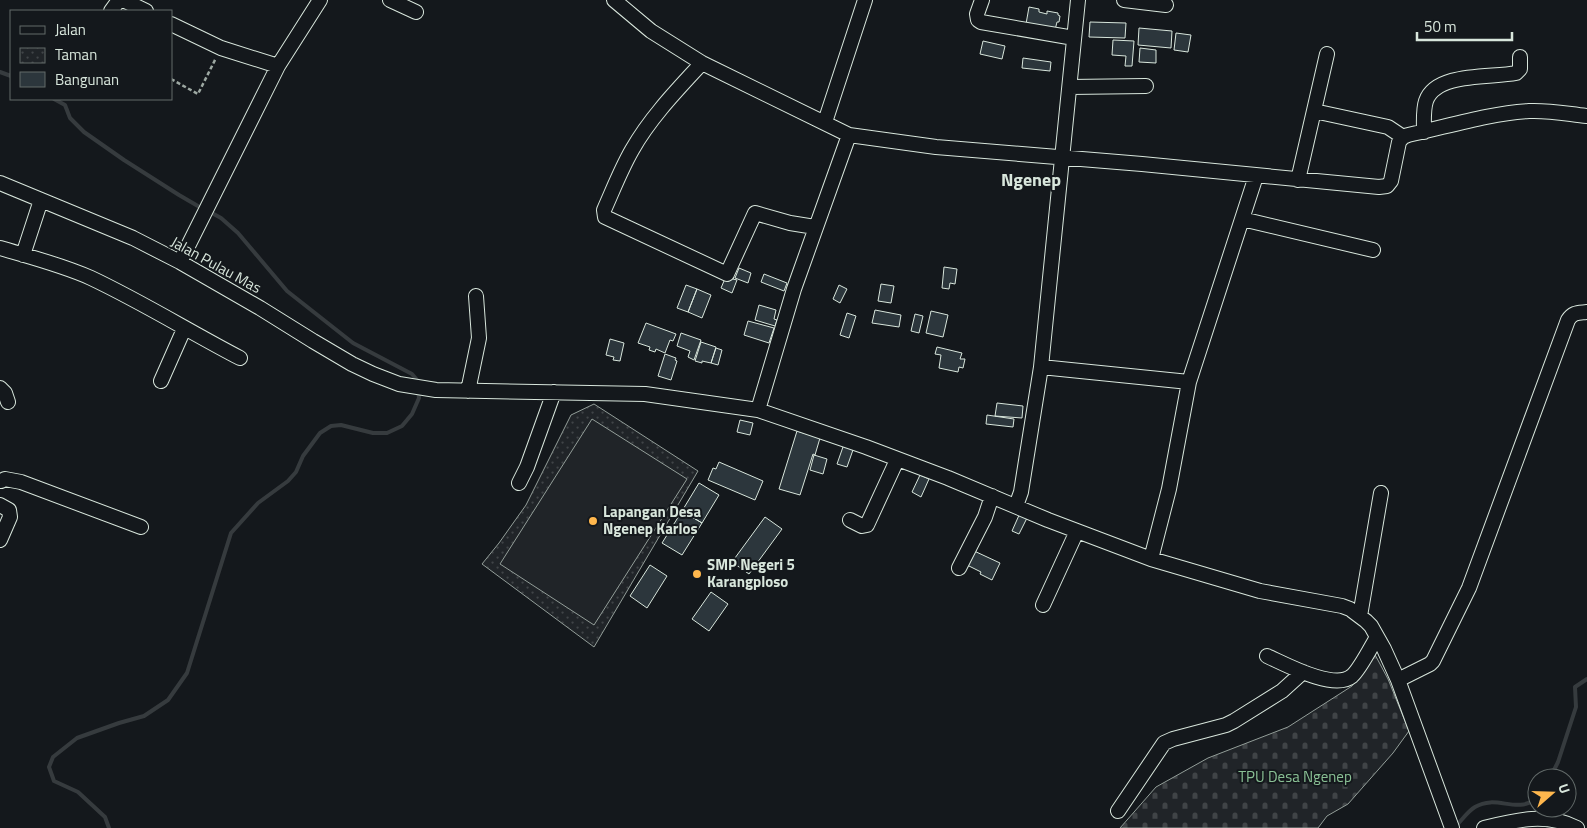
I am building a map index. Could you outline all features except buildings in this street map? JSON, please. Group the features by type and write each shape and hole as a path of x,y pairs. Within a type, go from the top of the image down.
{"street":[{"path":"123,0 144,10"},
{"path":"180,262 278,66 320,0"},
{"path":"390,0 416,12"},
{"path":"614,0 651,31 702,63 849,135 945,148 1063,157 1369,187 1387,186 1392,181 1398,147 1400,140 1403,138 1527,111 1587,116"},
{"path":"825,122 865,0"},
{"path":"982,0 977,14 978,20 981,22 1074,38"},
{"path":"1016,506 1021,492 1041,367 1078,0"},
{"path":"1124,0 1166,5"},
{"path":"172,24 221,48 278,66"},
{"path":"1298,180 1327,54"},
{"path":"1424,132 1426,101 1433,90 1440,85 1455,80 1516,73 1520,69 1520,56"},
{"path":"702,63 670,98 636,142 604,210 605,217 727,274 755,213 790,223 815,227"},
{"path":"1070,87 1146,86"},
{"path":"1314,111 1388,127 1403,138"},
{"path":"758,410 794,289 849,135"},
{"path":"1151,559 1170,489 1189,382 1256,176"},
{"name":"Jalan Pulau Mas","path":"0,182 133,238 252,303 356,366 399,384 436,390 645,394 758,410 866,447 948,478 1048,520 1151,559 1260,591 1342,606 1360,616"},
{"path":"24,255 41,200"},
{"path":"1242,219 1373,250"},
{"path":"0,248 91,278 240,358"},
{"path":"468,391 479,338 476,296"},
{"path":"1398,680 1433,661 1469,588 1568,320 1574,313 1587,312"},
{"path":"161,381 184,328"},
{"path":"1041,367 1189,382"},
{"path":"0,388 5,393 8,402"},
{"path":"519,483 527,467 554,392"},
{"path":"850,520 862,526 867,525 897,460"},
{"path":"0,483 5,479 20,482 141,527"},
{"path":"1382,493 1360,616 1371,626 1398,680 1452,827"},
{"path":"959,568 985,517 992,496"},
{"path":"0,505 8,510 10,515 0,540"},
{"path":"1044,605 1077,531"},
{"path":"1267,656 1326,680 1341,681 1353,675 1377,637"},
{"path":"1118,811 1164,743 1234,721 1282,692 1303,672"},
{"path":"1484,828 1509,825 1534,818 1572,826"}],"path":[{"path":"172,81 198,94 221,48"}],"green space":[{"name":"Lapangan Desa Ngenep Karlos","path":"594,404 698,471 594,647 482,564 526,505 571,415"},
{"name":"Lapangan Desa Ngenep Karlos","path":"592,419 687,479 594,625 500,564"},
{"name":"TPU Desa Ngenep","path":"1372,649 1388,679 1409,731 1393,753 1348,804 1327,816 1318,828 1120,828 1156,787 1208,758 1288,727 1352,686"}],"waterway":[{"path":"0,72 10,76"},
{"path":"56,100 65,105 70,118 84,132 124,160 203,209"},
{"path":"210,212 221,218 238,233 287,291 353,343 412,374 417,383"},
{"path":"109,828 105,817 78,792 54,781 49,767 53,757 77,738 144,716 168,700 187,673 231,533 258,503 288,481 296,472 303,456 320,433 331,426 341,425 373,433 387,433 402,426 412,414 419,398 418,390"},
{"path":"1555,768 1576,707 1575,687 1587,679"},
{"path":"1455,827 1467,813 1483,804 1491,802 1514,805 1527,804"}],"place":[{"name":"Lapangan Desa Ngenep Karlos","path":"593,521"},
{"name":"SMP Negeri 5 Karangploso","path":"697,574"}],"district":[{"name":"Ngenep","path":"1031,180"}]}
